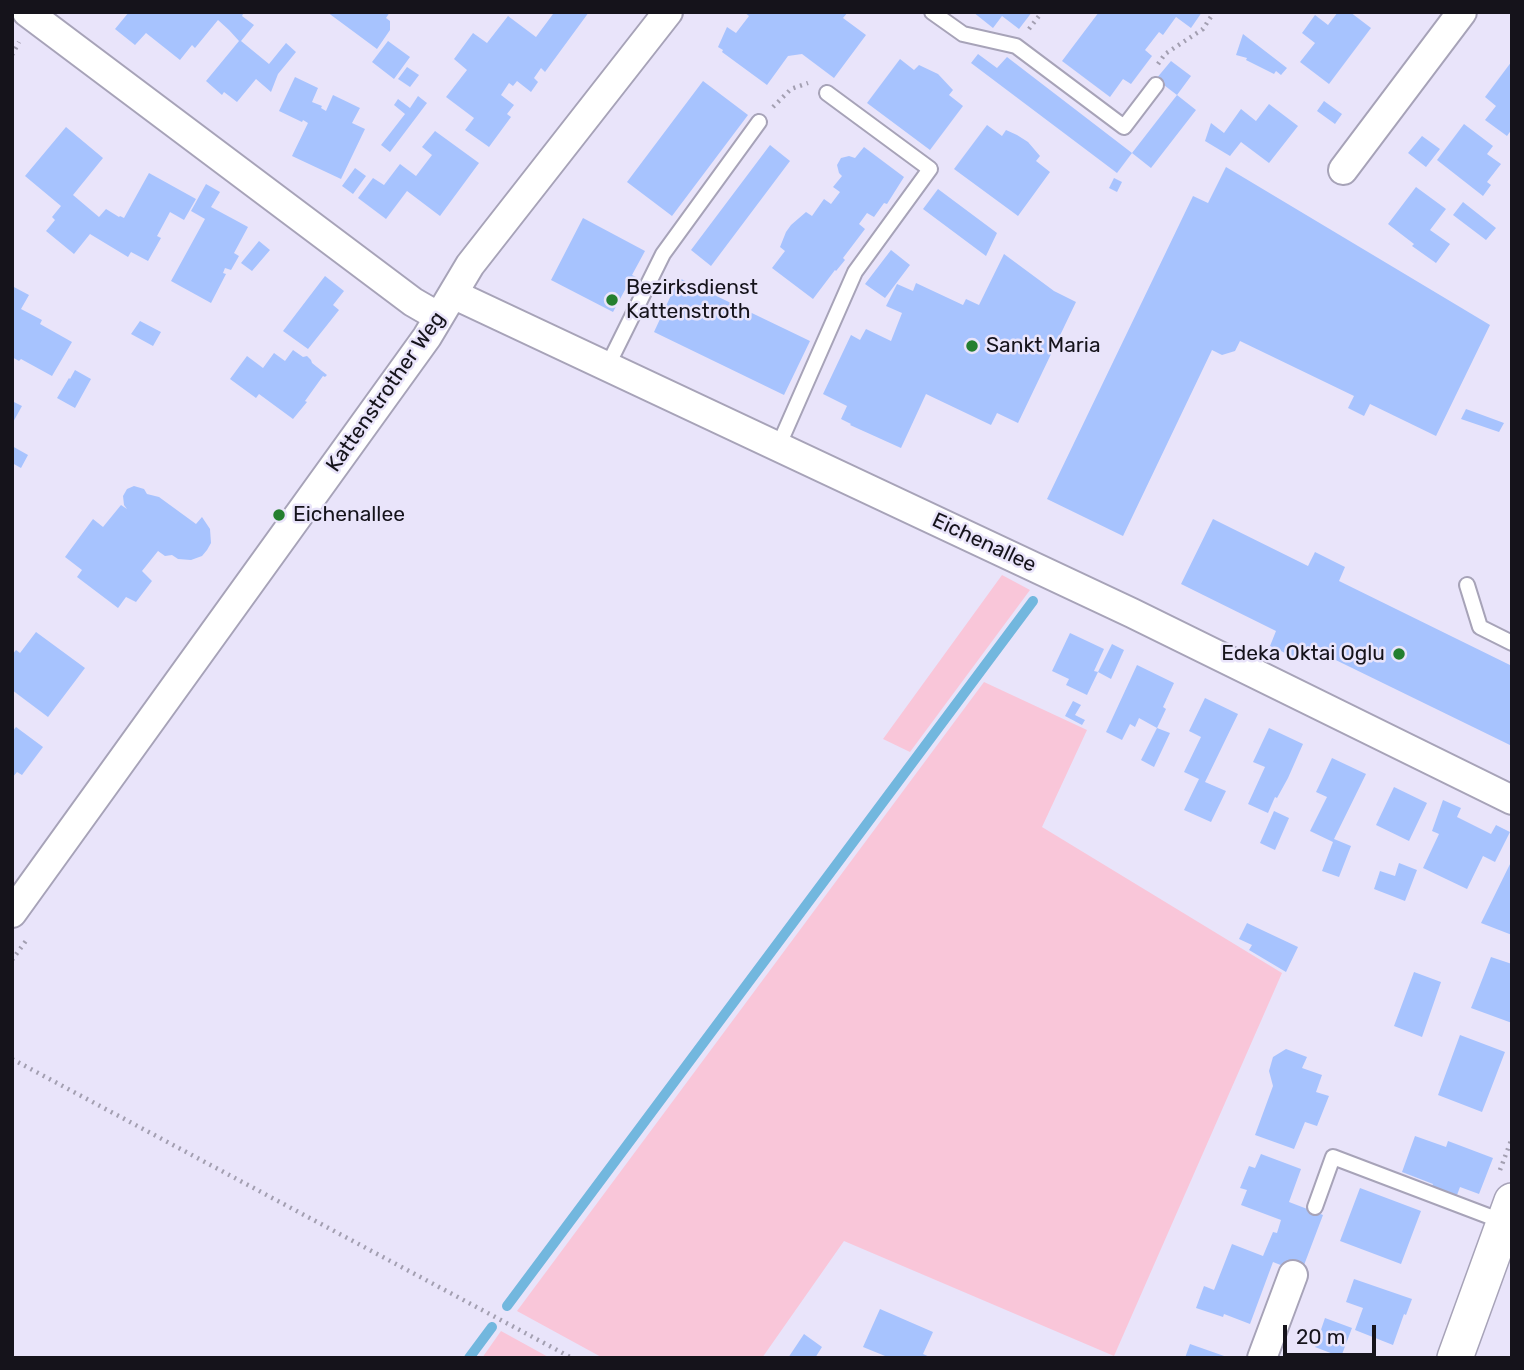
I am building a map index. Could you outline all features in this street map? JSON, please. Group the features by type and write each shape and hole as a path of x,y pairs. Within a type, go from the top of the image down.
{"street":[{"name":"Eichenallee","path":"27,12 412,302 446,306 607,367 1132,613 1512,800"},
{"name":"Kattenstrother Weg","path":"12,913 419,348 470,265 668,12"},
{"path":"1343,170 1462,12"},
{"path":"1455,1358 1508,1212"},
{"path":"1262,1358 1293,1275"}],"lane":[{"path":"932,12 963,34 1016,46 1124,127 1152,91"},
{"path":"778,447 855,272 930,169 827,93"},
{"path":"607,367 663,254 759,122"},
{"path":"1467,585 1480,628 1512,643"},
{"path":"1315,1207 1333,1157 1508,1212"}],"path":[{"path":"1152,91 1146,79 1165,54 1203,29 1214,12"},
{"path":"759,122 791,89 810,82 827,93"},
{"path":"12,1059 572,1358"}],"shaded area":[{"path":"1002,575 1030,590 910,752 883,739"},
{"path":"984,682 1087,730 1042,827 1282,973 1114,1356 844,1241 762,1358 603,1358 517,1311"},
{"path":"501,1331 550,1358 482,1358"}],"building":[{"path":"129,12 244,12 242,16 254,25 241,41 269,64 286,43 296,52 278,74 271,92 256,79 237,102 224,92 222,95 206,81 239,41 218,20 195,48 192,45 180,60 146,33 135,45 115,29"},
{"path":"327,12 390,12 386,18 390,21 390,30 377,49"},
{"path":"550,12 589,12 545,72 541,68 534,78 538,82 531,92 517,81 513,86 509,83 501,95 514,105 507,114 511,117 489,147 465,130 474,118 446,97 467,70 454,59 473,33 487,43 508,16 536,37 553,14"},
{"path":"744,12 848,12 843,18 866,35 834,78 802,54 788,56 767,85 718,47 727,27 736,33 749,16"},
{"path":"973,12 1032,12 1019,29 1002,16 993,28"},
{"path":"1099,12 1202,12 1191,28 1176,17 1163,35 1159,32 1145,50 1152,56 1131,84 1123,79 1110,97 1062,61"},
{"path":"1338,12 1350,12 1371,28 1329,84 1300,62 1315,43 1302,33 1315,15 1328,25"},
{"path":"1243,34 1287,68 1281,75 1236,55"},
{"path":"388,41 410,57 394,79 372,62"},
{"path":"978,54 997,68 1007,57 1132,153 1117,173 971,63"},
{"path":"900,59 914,70 919,65 938,74 953,90 949,95 963,106 930,150 867,103"},
{"path":"1171,61 1191,76 1177,95 1156,79"},
{"path":"1512,61 1512,129 1507,136 1485,120 1496,106 1485,97"},
{"path":"407,67 419,75 410,87 398,79"},
{"path":"295,77 318,88 312,102 326,111 333,95 360,108 352,123 365,129 341,179 292,156 308,123 279,111"},
{"path":"703,81 748,115 672,216 627,182"},
{"path":"1177,95 1196,110 1151,168 1132,153"},
{"path":"418,96 427,103 390,152 381,145 405,114 394,105 398,99 410,108"},
{"path":"1324,101 1342,114 1335,124 1317,111"},
{"path":"1269,104 1298,126 1269,163 1241,142 1230,156 1205,141 1211,123 1224,133 1241,109 1256,121"},
{"path":"1464,124 1493,146 1487,154 1501,164 1487,182 1491,185 1483,196 1437,160"},
{"path":"987,125 1002,136 1006,130 1028,142 1040,156 1036,161 1050,172 1018,216 954,169"},
{"path":"66,127 103,158 73,195 99,217 106,209 124,218 149,173 196,199 184,220 170,212 157,236 161,238 148,261 131,252 128,257 90,234 74,254 46,231 61,206 25,176"},
{"path":"435,131 479,163 440,216 407,191 386,219 358,198 373,178 384,185 400,164 416,176 432,155 422,147"},
{"path":"1422,136 1440,149 1426,167 1408,153"},
{"path":"770,145 790,161 711,266 691,250"},
{"path":"864,147 904,177 887,204 884,203 874,217 867,213 859,224 865,229 843,258 845,260 813,299 772,268 785,251 780,247 791,225 806,212 812,216 824,199 831,204 840,192 833,187 842,176 837,165 841,158 855,158"},
{"path":"1226,167 1490,325 1436,436 1370,404 1364,416 1348,408 1354,396 1240,341 1235,351 1222,355 1212,350 1123,536 1047,499 1193,196 1208,203"},
{"path":"355,168 366,176 353,194 342,186"},
{"path":"1114,178 1122,182 1117,192 1109,188"},
{"path":"206,184 220,192 211,207 248,227 234,253 239,256 231,270 225,268 223,273 226,274 211,303 171,281 205,219 191,211"},
{"path":"1416,187 1446,209 1430,230 1450,244 1436,263 1388,224"},
{"path":"938,189 997,233 986,256 923,209"},
{"path":"1463,202 1496,228 1486,240 1453,215"},
{"path":"583,218 645,251 632,275 640,279 640,287 633,291 626,288 613,312 551,280"},
{"path":"259,241 270,250 252,271 241,263"},
{"path":"891,250 910,265 885,298 865,284"},
{"name":"Sankt Maria","path":"1004,254 1054,291 1076,302 1018,423 997,413 991,425 926,394 901,448 841,419 847,406 823,394 851,335 860,340 866,329 891,341 902,313 886,306 897,284 913,291 916,283 963,305 966,299 979,305"},
{"path":"325,276 344,291 333,305 339,310 308,349 283,331"},
{"path":"679,278 810,341 784,395 654,332"},
{"path":"12,286 29,295 21,309 42,320 40,324 72,342 52,376 12,357"},
{"path":"140,321 161,332 153,346 131,334"},
{"path":"293,350 303,357 307,356 327,375 323,376 293,419 259,394 256,398 230,379 247,356 263,368 274,353 285,361"},
{"path":"75,370 91,379 75,408 57,398"},
{"path":"12,401 22,406 12,424"},
{"path":"1466,409 1504,423 1499,432 1461,419"},
{"path":"12,446 28,455 21,468 12,463"},
{"path":"134,486 159,497 196,524 202,517 210,529 211,543 202,556 191,560 165,556 158,551 142,571 152,581 136,602 126,597 118,608 77,577 82,570 65,557 93,519 103,527 121,505 127,509 123,496 127,489"},
{"path":"1213,519 1308,566 1315,552 1345,567 1339,581 1512,666 1512,746 1307,646 1300,660 1270,646 1276,631 1181,584"},
{"path":"36,632 85,668 48,717 12,690 12,655 16,650 20,653"},
{"path":"1070,633 1104,649 1094,671 1098,672 1087,695 1066,685 1069,679 1052,671"},
{"path":"1112,644 1124,650 1111,679 1098,672"},
{"path":"1137,665 1174,683 1157,728 1139,718 1135,727 1130,724 1122,740 1106,732"},
{"path":"1205,698 1238,714 1205,782 1226,791 1211,822 1184,810 1199,779 1184,772 1201,737 1189,731"},
{"path":"1073,701 1081,705 1075,715 1085,720 1082,725 1065,716"},
{"path":"16,727 43,747 22,775 17,772 12,778 12,732"},
{"path":"1157,728 1170,733 1154,767 1141,760"},
{"path":"1269,728 1303,744 1268,813 1248,804 1265,767 1253,762"},
{"path":"1332,758 1366,774 1334,839 1351,846 1339,877 1322,871 1333,842 1310,831 1327,797 1316,792"},
{"path":"1394,787 1427,803 1409,841 1376,825"},
{"path":"1443,800 1461,808 1457,817 1491,834 1496,825 1510,832 1495,862 1483,856 1467,889 1423,868 1439,834 1432,831"},
{"path":"1274,811 1289,818 1275,850 1260,843"},
{"path":"1512,860 1512,935 1481,923"},
{"path":"1399,863 1417,870 1405,901 1374,889 1380,871 1395,876"},
{"path":"1247,923 1298,947 1286,972 1249,950 1252,945 1239,939"},
{"path":"1491,957 1512,964 1512,1023 1471,1008"},
{"path":"1414,972 1441,982 1422,1037 1394,1026"},
{"path":"1460,1035 1505,1052 1482,1112 1438,1095"},
{"path":"1286,1049 1307,1057 1302,1068 1322,1075 1316,1092 1329,1096 1317,1126 1305,1122 1294,1149 1255,1135 1273,1086 1269,1071 1273,1057"},
{"path":"1415,1136 1446,1147 1448,1141 1493,1158 1479,1194 1460,1187 1457,1195 1402,1172"},
{"path":"1261,1154 1301,1169 1289,1202 1323,1215 1301,1273 1273,1262 1250,1324 1224,1314 1223,1317 1196,1308 1204,1286 1214,1290 1232,1244 1263,1256 1273,1232 1277,1233 1281,1220 1241,1205 1247,1190 1240,1188 1249,1166 1255,1168"},
{"path":"1360,1188 1421,1211 1401,1264 1340,1241"},
{"path":"1354,1279 1412,1299 1393,1345 1355,1330 1363,1308 1346,1302"},
{"path":"880,1309 933,1332 923,1354 932,1358 890,1358 863,1347"},
{"path":"1325,1318 1352,1328 1341,1357 1315,1347"},
{"path":"804,1334 822,1347 815,1358 788,1358"},
{"path":"1190,1344 1227,1357 1227,1358 1185,1358"}],"waterway":[{"path":"507,1306 1033,601"},
{"path":"469,1358 492,1327"}],"place":[{"name":"Bezirksdienst Kattenstroth","path":"612,300"},
{"name":"Sankt Maria","path":"972,346"},
{"name":"Eichenallee","path":"279,515"},
{"name":"Edeka Oktai Oglu","path":"1399,654"}]}
